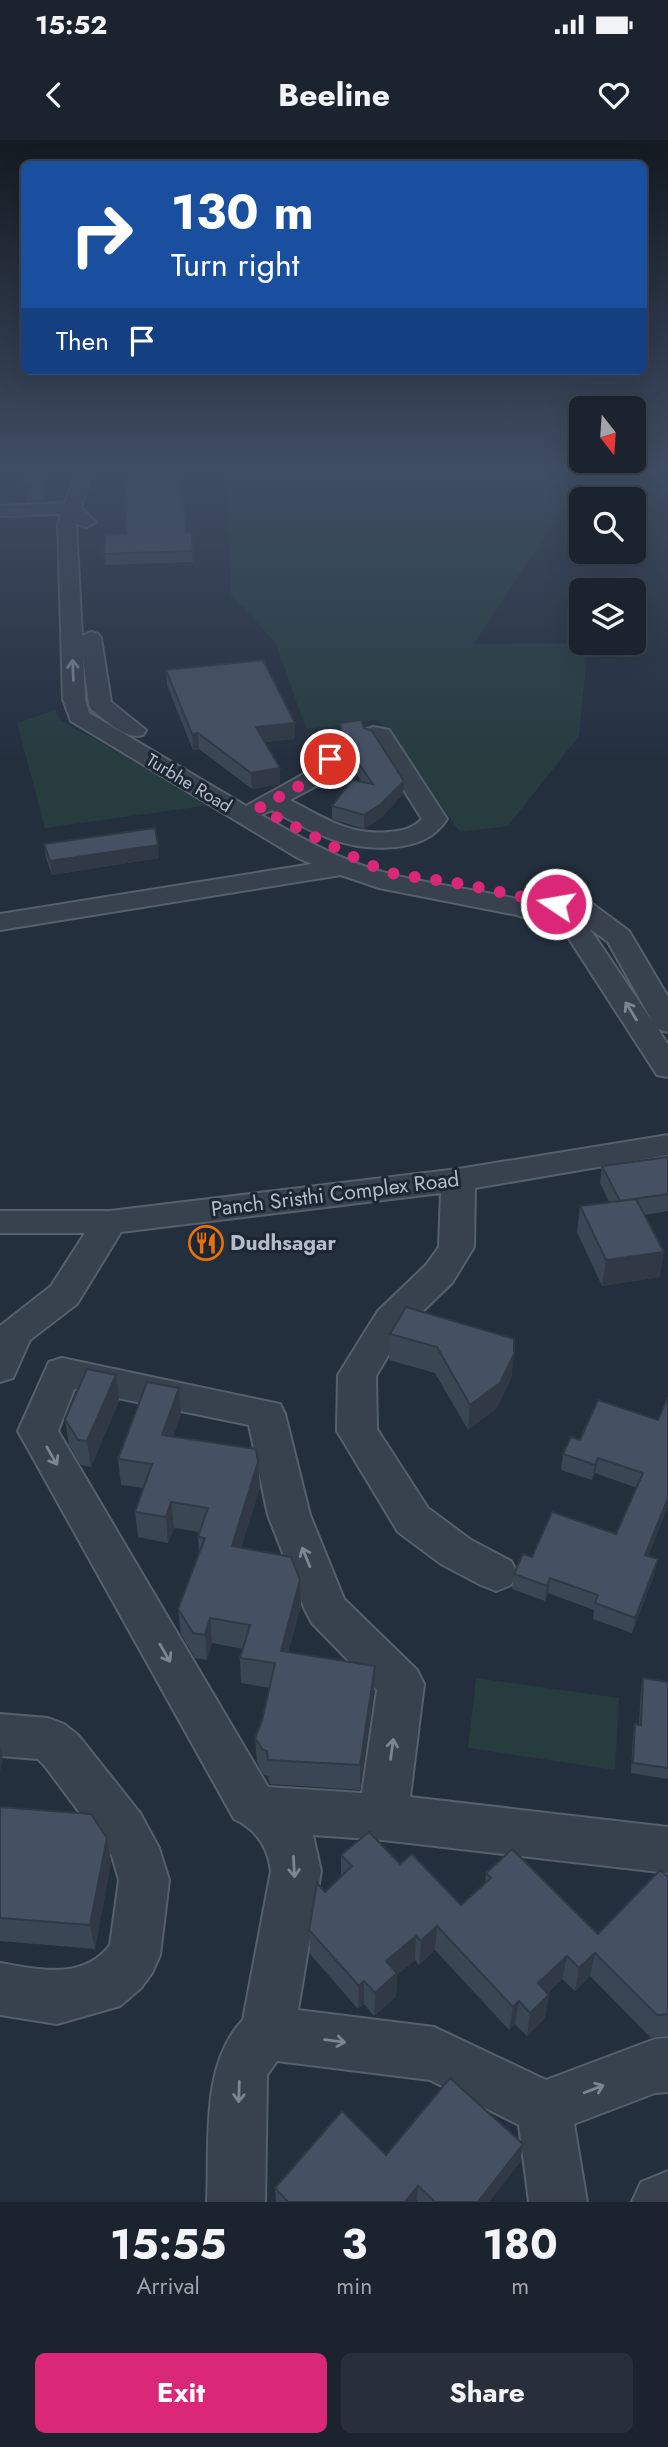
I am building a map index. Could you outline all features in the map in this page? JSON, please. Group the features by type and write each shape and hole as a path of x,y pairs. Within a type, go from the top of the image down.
{"street":[{"path":"69,568 74,699 79,716 106,709"},
{"path":"89,568 91,648 100,705 186,775"},
{"name":"Turbhe Road","path":"79,716 186,775 258,808 307,853 354,865 379,880 523,908 574,925 668,1068"},
{"path":"258,808 363,843 420,834 435,819 381,735 374,734"},
{"path":"258,808 326,768 330,759 325,743 328,740"},
{"path":"0,916 0,921 354,865 580,908 619,937 668,1024"},
{"path":"584,938 611,931"},
{"name":"Panch Sristhi Complex Road","path":"0,1222 110,1222 458,1180 668,1145"},
{"path":"458,1180 456,1247 439,1274 391,1320 357,1375 357,1431 413,1520 456,1552 496,1573"},
{"path":"0,1368 15,1332 64,1295 110,1222"},
{"path":"236,2202 240,2074 251,2050 267,2033 296,1871 292,1842 257,1806 38,1432 62,1372 266,1414 289,1515 327,1610 401,1684 383,1816"},
{"path":"0,1735 48,1740 61,1750 123,1829 134,1848 144,1880 134,1955 123,1970 102,1987 57,1998 0,1989"},
{"path":"257,1806 383,1816 668,1850"},
{"path":"267,2033 434,2053 544,2108 655,2066 668,2065"},
{"path":"544,2108 558,2202"},
{"path":"660,2202 668,2200"}],"green space":[{"path":"230,568 523,568 474,644 569,643 569,655 587,655 579,736 508,826 460,832 378,720 306,729 276,643 231,595"},
{"path":"55,710 60,720 211,805 45,828 17,723"},
{"path":"476,1678 619,1698 615,1770 468,1748"}],"building":[{"path":"263,660 295,723 256,727 280,768 251,773 198,733 192,734 166,670"},
{"path":"361,720 364,728 372,731 404,781 381,804 364,815 332,806 352,780 373,784 343,741 340,723"},
{"path":"155,828 158,845 50,861 44,844"},
{"path":"668,1157 668,1194 620,1201 602,1166"},
{"path":"636,1199 664,1252 606,1260 580,1206"},
{"path":"406,1307 514,1339 514,1354 500,1383 470,1405 437,1347 390,1334"},
{"path":"87,1369 116,1375 87,1441 78,1440 65,1419"},
{"path":"147,1382 179,1388 162,1435 256,1449 258,1462 232,1546 291,1557 300,1580 281,1651 375,1666 360,1765 268,1760 267,1751 263,1750 255,1738 262,1721 275,1663 240,1658 250,1625 210,1618 205,1635 193,1633 178,1609 205,1538 198,1537 208,1508 171,1502 166,1517 135,1512 152,1464 118,1459"},
{"path":"668,1397 668,1498 645,1555 658,1559 635,1618 595,1603 598,1595 550,1578 547,1586 514,1574 523,1554 532,1557 552,1512 616,1534 643,1473 598,1458 595,1465 563,1454 571,1437 580,1440 598,1400 658,1420"},
{"path":"643,1678 668,1682 668,1768 633,1763 635,1724 641,1725"},
{"path":"0,1807 91,1814 107,1838 90,1925 0,1918"},
{"path":"369,1832 400,1864 412,1854 461,1905 491,1878 486,1873 512,1849 598,1934 660,1870 668,1877 668,2014 657,2015 595,1953 579,1968 567,1956 538,1983 549,1995 530,2013 519,2001 513,2007 437,1926 421,1941 416,1936 386,1961 397,1973 375,1993 364,1981 359,1986 309,1930 317,1883 325,1892 352,1866 341,1855"},
{"path":"450,2078 523,2144 478,2202 435,2202 418,2186 405,2202 288,2202 275,2188 342,2111 386,2155"}],"place":[{"name":"Dudhsagar","path":"206,1243"}],"route":[{"path":"330,759 329,765 319,775 259,808 365,863 395,874 463,884 556,904"}]}
